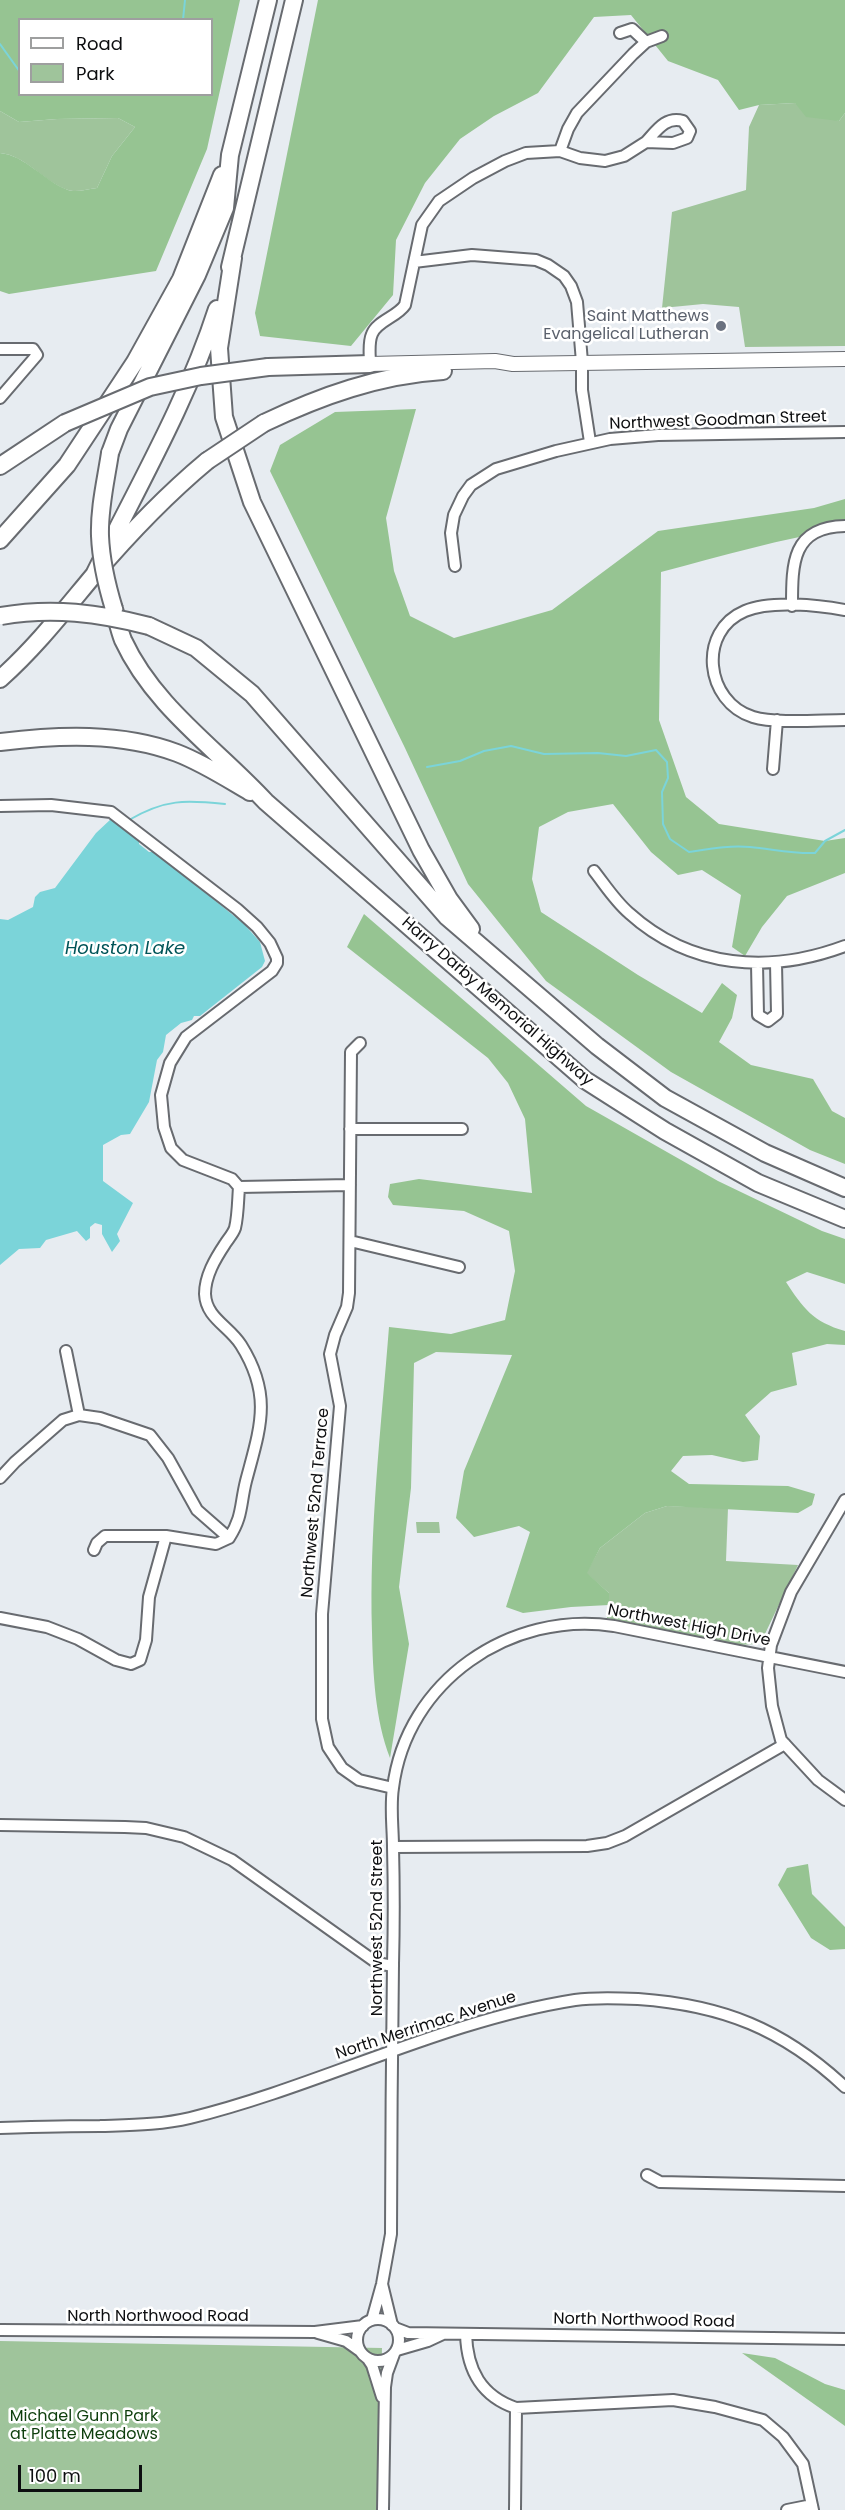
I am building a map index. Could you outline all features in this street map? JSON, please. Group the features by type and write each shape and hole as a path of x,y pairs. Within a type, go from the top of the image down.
{"highway":[{"path":"0,540 67,465 135,362 181,279 230,154 268,1"},
{"path":"293,4 233,258 219,348 224,417 252,502 421,850 449,898 486,950"},
{"path":"230,154 225,208 217,228 197,275 119,429 110,453 102,500 100,536 107,587 123,639 153,689 190,730 236,770 266,802"},
{"path":"94,575 158,448 205,345 233,258"},
{"path":"0,466 65,423 150,387 201,376 268,367 370,364"},
{"path":"0,679 60,619 94,575 151,512 207,461 264,423 340,390 380,380 443,371"},
{"path":"0,616 33,611 106,615 149,626 196,648 252,694 447,917 486,950"},
{"path":"0,742 39,737 90,737 136,743 176,753 205,766 266,802"},
{"name":"Harry Darby Memorial Highway","path":"266,802 585,1080 665,1131 758,1183 845,1219"},
{"name":"Harry Darby Memorial Highway","path":"486,950 588,1039 665,1098 765,1153 845,1188"}],"main road":[{"path":"370,364 845,359"},
{"path":"443,371 494,369 513,364"}],"street":[{"path":"620,33 632,29 646,42"},
{"path":"560,152 568,129 577,113 646,42 662,36"},
{"path":"370,364 371,336 375,329 399,314 405,305 409,295 422,225 439,201 505,160 526,153 560,152 580,158 605,161 624,156 646,142"},
{"path":"414,262 472,255 536,260 549,265 564,276 577,302 583,397 590,442"},
{"path":"0,349 33,349 37,355 0,398"},
{"name":"Northwest Goodman Street","path":"455,566 452,523 463,495 471,485 496,469 590,442 642,436 845,432"},
{"path":"792,606 793,567 795,555 802,543 811,534 823,528 845,526"},
{"path":"845,610 759,606 743,611 729,620 719,631 712,656 713,673 718,691 727,702 754,718 845,720"},
{"path":"773,769 777,720"},
{"path":"0,806 51,805 111,812 237,909 270,943 277,963 272,971 186,1037 170,1063 161,1095 164,1127 171,1148 183,1160 232,1179 239,1187 234,1229 219,1253 206,1281 205,1297 209,1312 225,1325 240,1343 254,1369 261,1402 261,1426 245,1484 240,1519 229,1538 216,1544 166,1536 105,1536 97,1543 94,1550"},
{"path":"594,871 629,913 666,938 710,957 757,964 776,963 812,957 845,946"},
{"path":"757,964 758,1015 768,1021 777,1014 776,963"},
{"name":"Northwest 52nd Terrace","path":"360,1043 351,1052 350,1241 347,1307 330,1354 340,1406 322,1614 322,1719 328,1747 342,1768 359,1780 393,1788"},
{"path":"350,1130 462,1129"},
{"path":"239,1187 350,1185"},
{"path":"350,1241 459,1268"},
{"path":"66,1351 79,1415"},
{"path":"0,1478 63,1420 79,1415 100,1418 150,1435 168,1458 197,1510 229,1538"},
{"path":"845,1500 791,1592 771,1645 768,1668 772,1706 785,1744 818,1780 845,1800"},
{"path":"0,1618 46,1627 78,1639 116,1660 131,1664 140,1660 146,1640 149,1597 166,1536"},
{"name":"Northwest High Drive","path":"393,1788 409,1735 441,1686 473,1658 509,1638 552,1626 595,1623 845,1672"},
{"path":"393,1847 606,1843 625,1836 785,1744"},
{"name":"Northwest 52nd Street","path":"367,2323 382,2284 391,2234 393,1788"},
{"path":"0,1825 125,1827 161,1831 191,1840 232,1860 377,1963 393,1966"},
{"name":"North Merrimac Avenue","path":"0,2128 140,2125 188,2118 275,2093 391,2050 526,2010 577,1999 612,1998 660,2001 718,2011 768,2031 818,2062 845,2087"},
{"path":"647,2175 660,2182 845,2186"},
{"name":"Northwest 52nd Street","path":"382,2284 394,2326"},
{"path":"383,2510 384,2406 387,2373 399,2338 394,2326 383,2320 367,2323 357,2338 360,2350 372,2365 384,2406"},
{"name":"North Northwood Road","path":"0,2330 315,2332 367,2323"},
{"name":"North Northwood Road","path":"394,2326 408,2333 845,2339"},
{"name":"North Northwood Road","path":"315,2332 339,2338 360,2350"},
{"name":"North Northwood Road","path":"396,2352 443,2334"},
{"path":"466,2334 468,2357 480,2386 502,2403 516,2408 673,2400 762,2420 783,2437 803,2464 812,2507 787,2510"},
{"path":"368,2359 379,2362 396,2352"},
{"path":"516,2408 516,2510"}],"green space":[{"path":"0,0 240,0 207,149 156,271 9,294 0,291 0,153 18,158 68,190 97,188 112,156 135,127 118,118 19,122 0,111"},
{"path":"318,0 845,0 845,113 839,121 806,117 795,103 759,105 739,110 718,80 668,61 631,15 594,17 538,93 494,116 460,139 425,183 396,240 393,295 351,346 260,336 255,313"},
{"path":"795,103 839,121 845,113 845,346 745,347 739,307 703,304 662,308 672,212 746,190 749,127 759,105"},
{"path":"0,111 19,122 118,118 135,127 112,156 97,188 71,191 59,186 18,158 0,153"},
{"path":"416,409 386,518 394,571 410,616 454,638 552,610 658,531 814,508 845,499 845,529 775,542 661,572 659,720 686,797 719,824 825,841 845,838 845,873 787,896 762,927 745,956 732,947 741,895 702,870 678,875 651,852 613,804 568,812 539,827 532,879 541,912 638,975 702,1013 722,983 737,995 732,1018 719,1042 751,1065 813,1079 832,1111 845,1118 845,1164 810,1150 671,1072 546,981 468,884 405,748 270,471 280,445 335,412"},
{"path":"364,914 586,1106 718,1181 822,1231 845,1239 845,1284 807,1272 786,1282 810,1313 825,1323 845,1331 845,1345 827,1344 792,1353 797,1385 771,1392 745,1415 760,1436 758,1460 743,1462 712,1455 683,1456 671,1471 689,1484 788,1486 815,1494 812,1505 798,1513 667,1506 645,1513 600,1548 587,1573 609,1593 609,1605 523,1613 506,1607 530,1532 519,1526 474,1537 456,1518 464,1471 512,1355 436,1352 414,1363 411,1488 399,1587 409,1644 390,1758 381,1728 372,1648 372,1556 376,1480 389,1327 451,1334 505,1320 515,1271 509,1231 464,1211 393,1205 388,1197 390,1184 419,1179 532,1193 525,1119 508,1083 488,1058 347,947"},
{"path":"667,1506 728,1508 726,1561 798,1565 763,1638 756,1644 740,1645 607,1618 609,1593 586,1573 600,1548 645,1513"},
{"path":"416,1522 439,1522 440,1533 417,1533"},
{"path":"808,1864 812,1894 845,1927 845,1949 830,1950 811,1938 778,1885 787,1868"},
{"name":"Michael Gunn Park at Platte Meadows","path":"0,2341 382,2348 378,2510 0,2510"},
{"path":"742,2353 775,2358 825,2384 845,2390 845,2426"}],"water":[{"name":"Houston Lake","path":"111,819 139,840 139,844 149,852 155,852 244,924 260,942 265,961 262,967 200,1016 194,1016 192,1020 181,1023 166,1035 163,1052 157,1060 149,1102 130,1134 121,1135 103,1145 103,1181 133,1203 117,1234 120,1241 112,1252 102,1234 102,1225 95,1223 90,1227 90,1238 86,1241 77,1231 46,1240 40,1248 19,1249 0,1265 0,919 8,920 33,907 35,897 40,892 55,888 96,833"}],"waterway":[{"path":"183,18 185,0"},
{"path":"0,44 18,69"},
{"path":"427,767 460,761 484,751 511,746 544,754 598,753 626,756 656,750 667,762 668,778 662,792 663,824 670,839 689,852 742,847 815,853 825,841 845,830"},
{"path":"129,820 154,808 176,803 225,804"}],"place":[{"name":"Saint Matthews Evangelical Lutheran","path":"721,326"}]}
